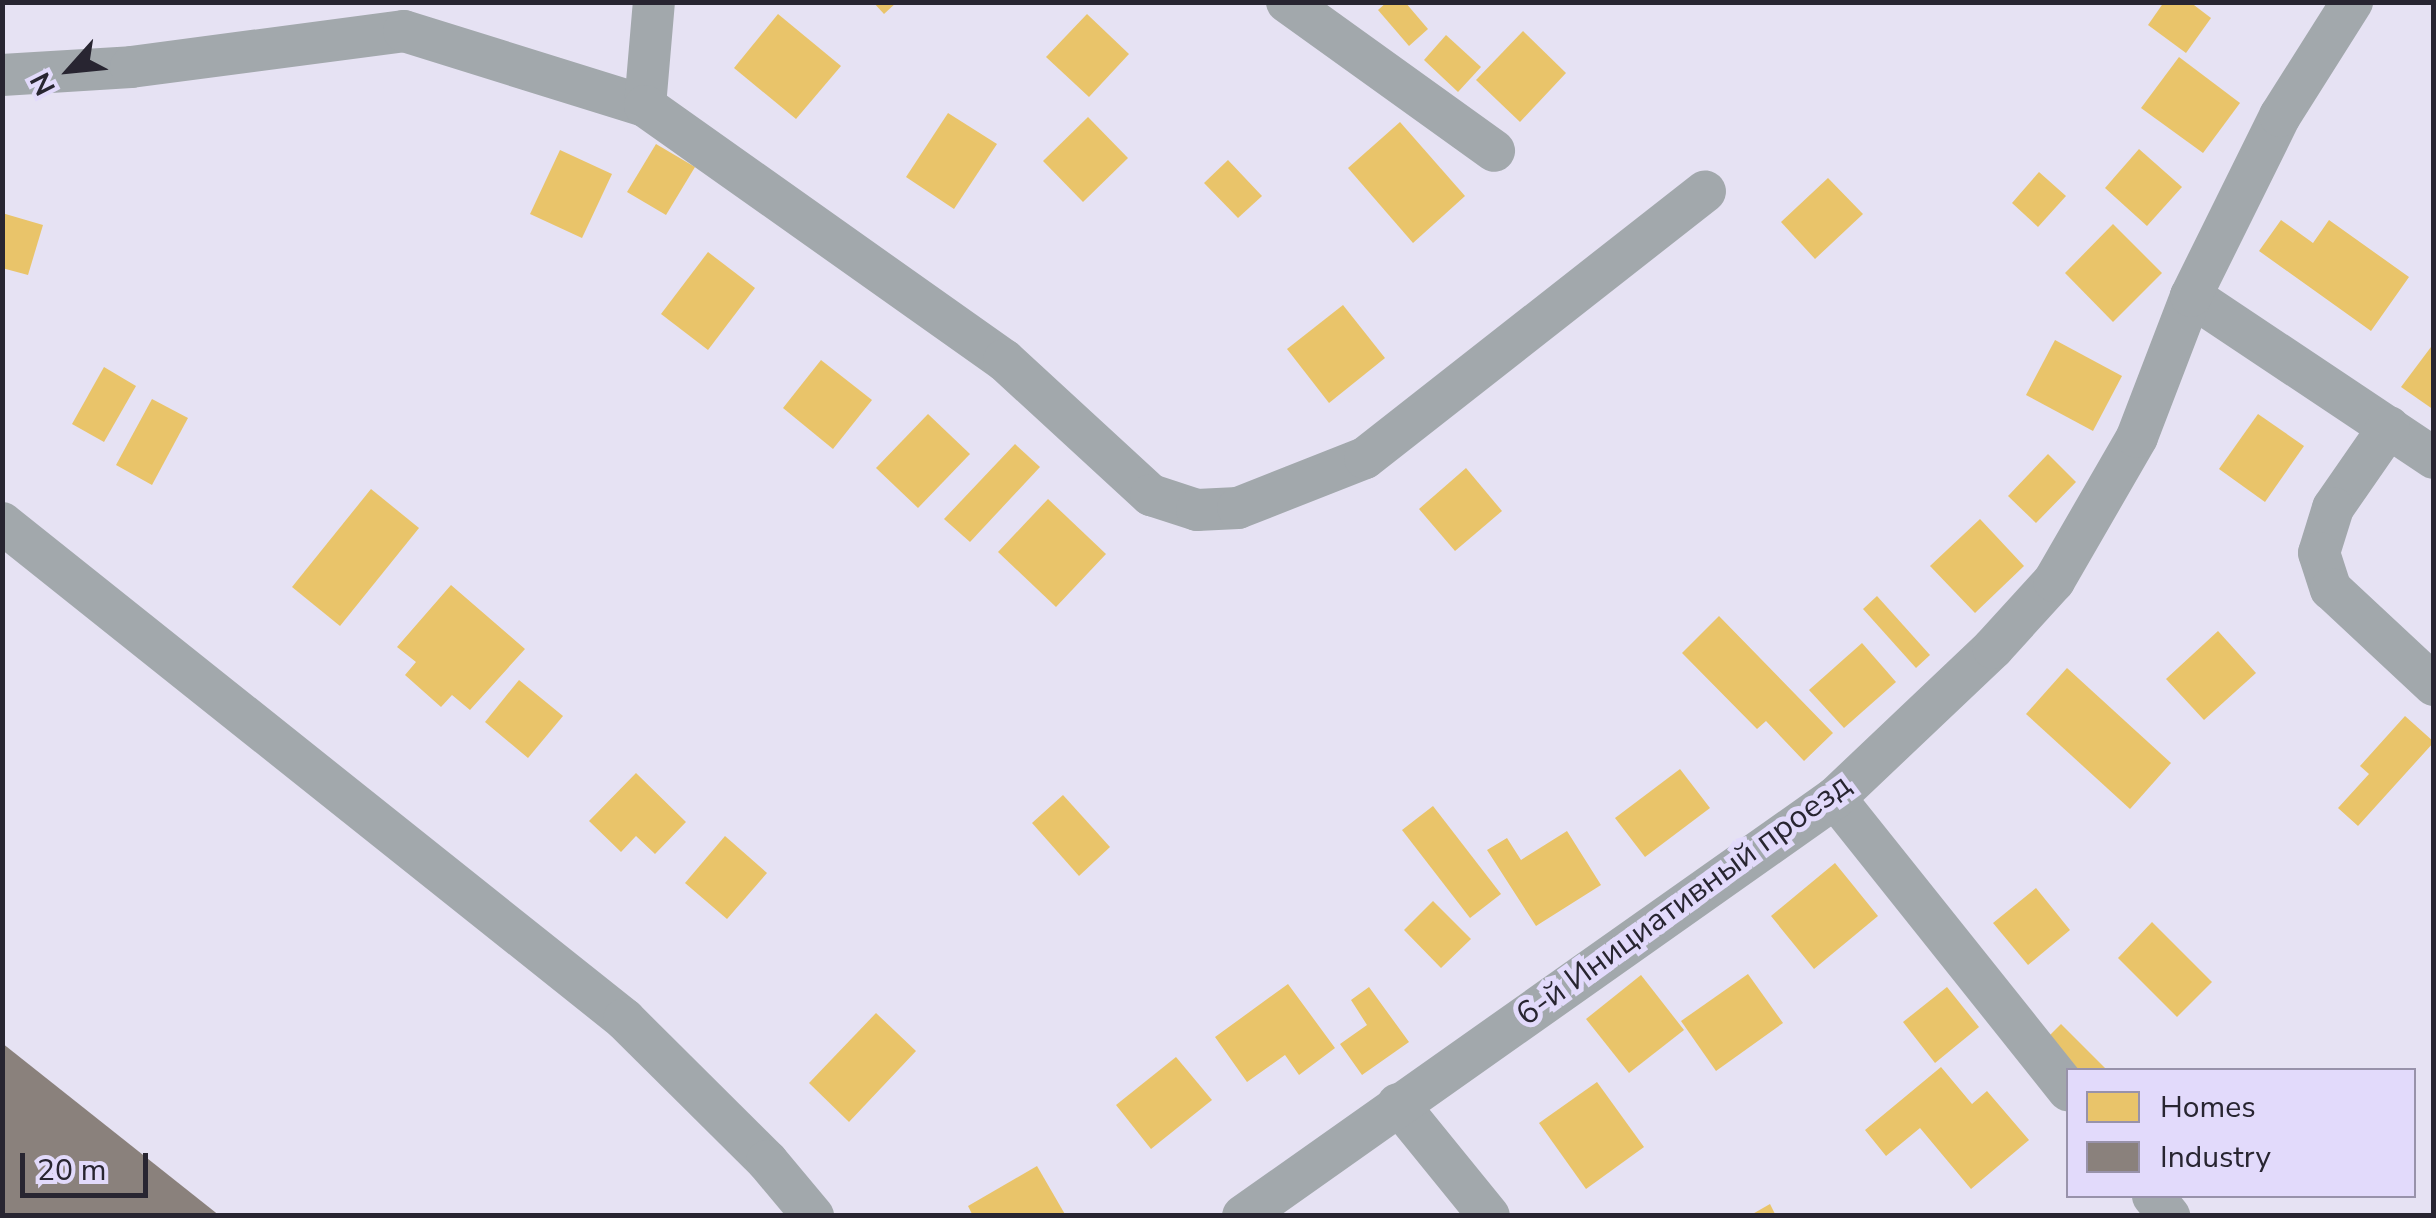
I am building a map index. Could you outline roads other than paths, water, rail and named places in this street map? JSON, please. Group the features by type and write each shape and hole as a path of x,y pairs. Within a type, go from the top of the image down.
{"street":[{"path":"645,106 654,2"},
{"path":"1287,2 1494,151"},
{"name":"6-й Инициативный проезд","path":"1243,1216 1835,798 1993,648 2054,580 2137,438 2191,296 2280,116 2352,2"},
{"path":"2,74 132,67 404,32 645,106 1004,360 1151,495 1197,510 1238,508 1365,458 1705,191"},
{"path":"2191,296 2434,458"},
{"path":"2389,427 2333,508 2319,553 2331,589 2434,685"},
{"path":"2,523 624,1018 767,1161 813,1216"},
{"path":"1835,798 2066,1087"},
{"path":"1398,1104 1489,1216"}]}
